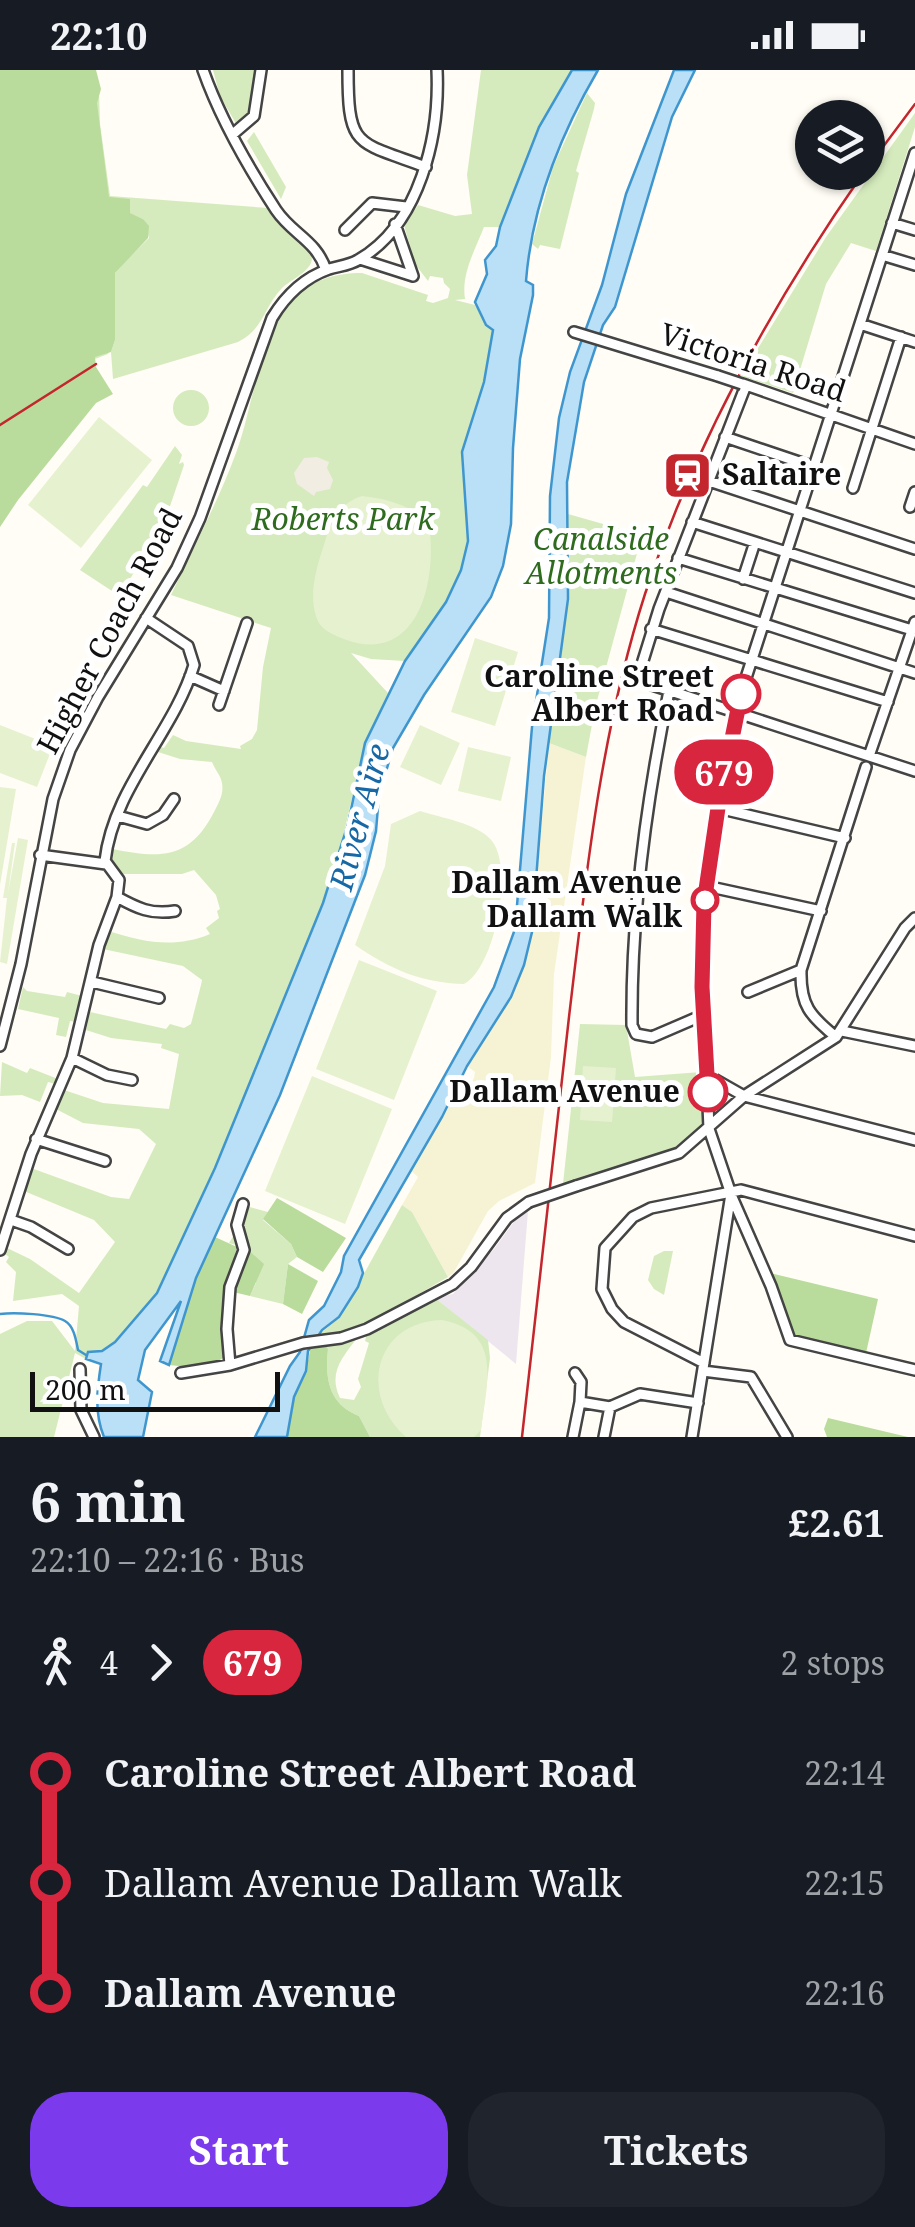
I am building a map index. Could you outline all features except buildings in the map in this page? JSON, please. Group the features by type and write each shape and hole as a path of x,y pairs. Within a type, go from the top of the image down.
{"street":[{"path":"203,70 233,134 277,211 317,249 326,270"},
{"path":"233,134 254,116 261,70"},
{"path":"348,70 349,121 358,137 368,146 426,167"},
{"path":"360,259 395,224 426,167 436,130 437,70"},
{"path":"915,152 735,712 706,886 703,1016 708,1130 790,1340 915,1370"},
{"path":"903,189 915,193"},
{"path":"345,230 372,202 406,207"},
{"path":"892,223 915,230"},
{"path":"360,259 411,278 395,224"},
{"path":"882,255 915,265"},
{"name":"Higher Coach Road","path":"0,1046 21,964 53,799 70,750 176,568 207,501 272,318 292,290 326,270 360,259"},
{"path":"860,324 915,342"},
{"name":"Victoria Road","path":"576,332 744,384 915,444"},
{"path":"852,488 901,337"},
{"path":"744,384 652,629 637,680 915,771"},
{"path":"725,437 814,467"},
{"path":"708,480 915,549"},
{"path":"910,507 915,492"},
{"path":"692,522 915,594"},
{"path":"743,578 755,542"},
{"path":"678,558 914,626 869,756"},
{"path":"666,592 915,673"},
{"path":"0,1250 36,1139 72,1058 102,932 117,897 119,880 106,864 106,854 118,816 190,676 194,660 188,646 146,618"},
{"path":"219,704 247,622"},
{"path":"652,629 888,702"},
{"path":"190,676 224,690"},
{"path":"669,691 654,766 635,909 632,1025 636,1034 652,1037 703,1016"},
{"path":"866,767 801,970 802,996 815,1019 838,1034 915,1046"},
{"path":"118,816 147,824 163,816 174,799"},
{"path":"718,808 845,838"},
{"path":"40,856 106,864"},
{"path":"706,886 821,911"},
{"path":"117,897 142,910 175,911"},
{"path":"181,1373 230,1365 367,1329 452,1284 471,1267 507,1218 528,1202 679,1153 744,1096 838,1034 904,928 915,918"},
{"path":"748,992 801,970"},
{"path":"92,982 158,998"},
{"path":"72,1058 132,1080"},
{"path":"707,1075 744,1096 915,1140"},
{"path":"36,1139 106,1161"},
{"path":"787,1437 751,1377 704,1367 624,1322 602,1289 605,1248 633,1217 651,1208 748,1191 915,1236"},
{"path":"692,1437 731,1194"},
{"path":"230,1365 230,1287 244,1250 238,1225 243,1204"},
{"path":"11,1220 30,1226 68,1249"},
{"path":"80,1370 81,1410 94,1437"},
{"path":"572,1437 581,1382 575,1373"},
{"path":"580,1402 610,1407 640,1394 698,1403"},
{"path":"604,1437 610,1407"}],"shaded area":[{"path":"317,457 329,462 327,468 333,480 330,489 314,496 297,484 294,473 304,458"},
{"path":"549,743 586,757 554,974 551,1057 535,1183 488,1211 448,1277 412,1212 402,1205 418,1177 410,1170 454,1089 466,1092 474,1078 475,1072 467,1066 511,997 524,965 532,932"},
{"path":"528,1211 516,1364 435,1298 453,1294 516,1219"}],"green space":[{"path":"0,70 99,91 110,196 268,208 311,254 307,269 282,288 247,337 113,379 115,273 121,266 115,269 113,337 108,354 95,359","holes":["129,213 143,219 149,238 122,264"]},
{"path":"0,70 96,70 101,89 97,103 109,197 130,199 130,213 149,226 148,238 115,273 115,340 111,352 95,357 96,367 113,394 96,403 0,527"},
{"path":"213,70 255,70 253,108 238,127 220,96"},
{"name":"Roberts Park","path":"481,70 572,70 539,127 500,227 484,227 467,271 465,299 455,300 475,305 493,330 484,382 462,452 468,541 461,570 446,602 405,661 371,659 351,653 388,693 365,743 334,875 215,1168 157,1293 115,1342 102,1351 89,1352 86,1359 75,1353 54,1437 0,1437 0,1334 27,1321 52,1321 75,1351 79,1306 62,1294 13,1301 16,1272 6,1262 9,1257 4,1253 7,1248 30,1259 79,1293 115,1242 94,1220 24,1191 31,1168 111,1197 129,1199 156,1144 139,1129 83,1123 54,1108 64,1090 103,1103 169,1109 179,1054 161,1048 162,1044 111,1038 86,1030 90,1012 166,1029 170,1024 184,1028 191,1024 201,985 202,980 183,966 103,949 108,931 171,943 210,934 206,928 219,918 216,895 194,870 182,874 122,874 110,862 113,849 160,854 184,847 205,827 219,801 222,783 212,762 180,759 155,751 157,746 164,748 173,735 186,741 241,749 257,730 271,628 171,595 229,471 271,336 292,301 324,279 362,273 428,295 426,301 448,298 450,289 443,278 430,276 428,281 415,264 404,225 418,205 455,216 472,214 467,175"},
{"path":"587,93 595,103 594,109 560,249 540,245 538,249 532,244 553,167"},
{"path":"915,113 915,127 876,251 851,243 826,284 793,393 741,376 826,237 860,190 885,190 885,155"},
{"path":"254,132 286,187 281,199 247,141"},
{"path":"191,390 204,395 209,408 204,421 191,426 178,421 173,408 178,395"},
{"path":"99,417 152,460 81,548 28,505"},
{"path":"175,446 182,455 179,464 184,465 168,512 129,581 112,591 80,570"},
{"name":"Roberts Park","path":"362,496 397,503 428,520 431,542 426,589 419,611 407,629 391,640 370,644 344,639 323,628 313,599 318,565 332,524 346,504"},
{"name":"Canalside Allotments","path":"568,514 642,535 595,708 586,757 549,743 568,599"},
{"path":"475,638 518,652 495,726 451,712"},
{"path":"0,725 53,746 37,787 0,773"},
{"path":"420,725 460,743 441,785 400,767"},
{"path":"468,747 511,757 501,801 458,791"},
{"path":"0,787 16,789 0,885"},
{"path":"420,811 478,830 492,841 498,854 498,917 485,959 464,984 407,973 355,945 385,866 391,824"},
{"path":"18,838 28,840 7,964 0,962 7,898 3,898 12,843 8,893"},
{"path":"359,960 437,991 394,1100 316,1069"},
{"path":"23,987 65,997 67,992 82,996 77,1022 70,1021 66,1037 56,1035 59,1018 18,1009"},
{"path":"580,1024 626,1025 635,1077 701,1072 705,1127 679,1148 563,1184"},
{"path":"2,1062 27,1073 30,1068 58,1079 56,1084 48,1082 40,1102 22,1095 0,1096"},
{"path":"583,1066 616,1068 612,1122 580,1120"},
{"path":"312,1076 392,1109 345,1224 265,1191"},
{"path":"277,1198 346,1238 323,1272 297,1257 291,1244 263,1219"},
{"path":"402,1205 412,1212 448,1277 367,1324 314,1339 340,1317"},
{"path":"246,1206 268,1212 263,1220 291,1244 297,1257 288,1264 283,1304 250,1296 256,1283 246,1248 229,1243 242,1222"},
{"path":"215,1237 237,1247 226,1287 223,1358 204,1365 169,1365 196,1278"},
{"path":"246,1248 264,1264 250,1296 233,1292"},
{"path":"673,1251 664,1295 648,1280 654,1256"},
{"path":"288,1264 318,1281 302,1314 283,1304"},
{"path":"770,1273 878,1299 866,1353 793,1336"},
{"path":"435,1298 488,1340 490,1358 480,1437 370,1437 359,1416 341,1405 331,1389 328,1349 324,1343 357,1338 338,1366 335,1381 340,1398 354,1400 361,1387 358,1379 369,1343 365,1341 367,1333"},
{"path":"442,1320 461,1326 483,1347 487,1377 481,1430 474,1437 406,1437 391,1420 382,1401 380,1364 401,1333 419,1324"},
{"path":"324,1343 328,1349 331,1389 341,1405 359,1416 370,1437 287,1437 294,1397 306,1371 311,1345"},
{"path":"828,1418 908,1437 827,1437 824,1429"}],"water":[{"name":"River Aire","path":"572,70 598,70 560,145 534,225 526,281 533,285 533,295 520,359 511,524 503,566 491,597 393,748 379,795 376,831 365,875 280,1095 196,1278 169,1365 160,1361 181,1301 145,1350 138,1380 152,1392 143,1437 104,1437 98,1410 101,1364 86,1359 88,1352 102,1351 115,1342 157,1293 215,1168 323,903 348,824 365,743 405,661 446,602 461,570 468,541 462,452 484,382 493,330 486,325 475,302 487,274 485,260 496,246 539,127"},
{"path":"674,70 695,70 672,117 615,307 603,325 584,382 567,482 568,599 544,776 532,932 524,965 511,997 467,1066 359,1260 363,1273 358,1287 339,1317 322,1330 308,1351 287,1437 255,1437 300,1352 309,1320 324,1306 341,1272 344,1256 494,987 515,929 532,727 549,618 550,496 559,418 570,372 602,285 626,194"}],"waterway":[{"path":"0,1314 33,1314 65,1321 73,1330 78,1350 86,1355"}],"railway":[{"path":"885,144 915,104"},
{"path":"522,1437 589,856 606,750 630,646 665,538 712,428 768,323 852,190"},
{"path":"0,425 96,364"}],"bus line":[{"name":"679","path":"708,1092 702,987 704,903 741,694"}],"place":[{"name":"Saltaire","path":"687,475"},
{"name":"Caroline Street Albert Road","path":"741,694"},
{"name":"Dallam Avenue Dallam Walk","path":"705,900"},
{"name":"Dallam Avenue","path":"708,1092"}]}
